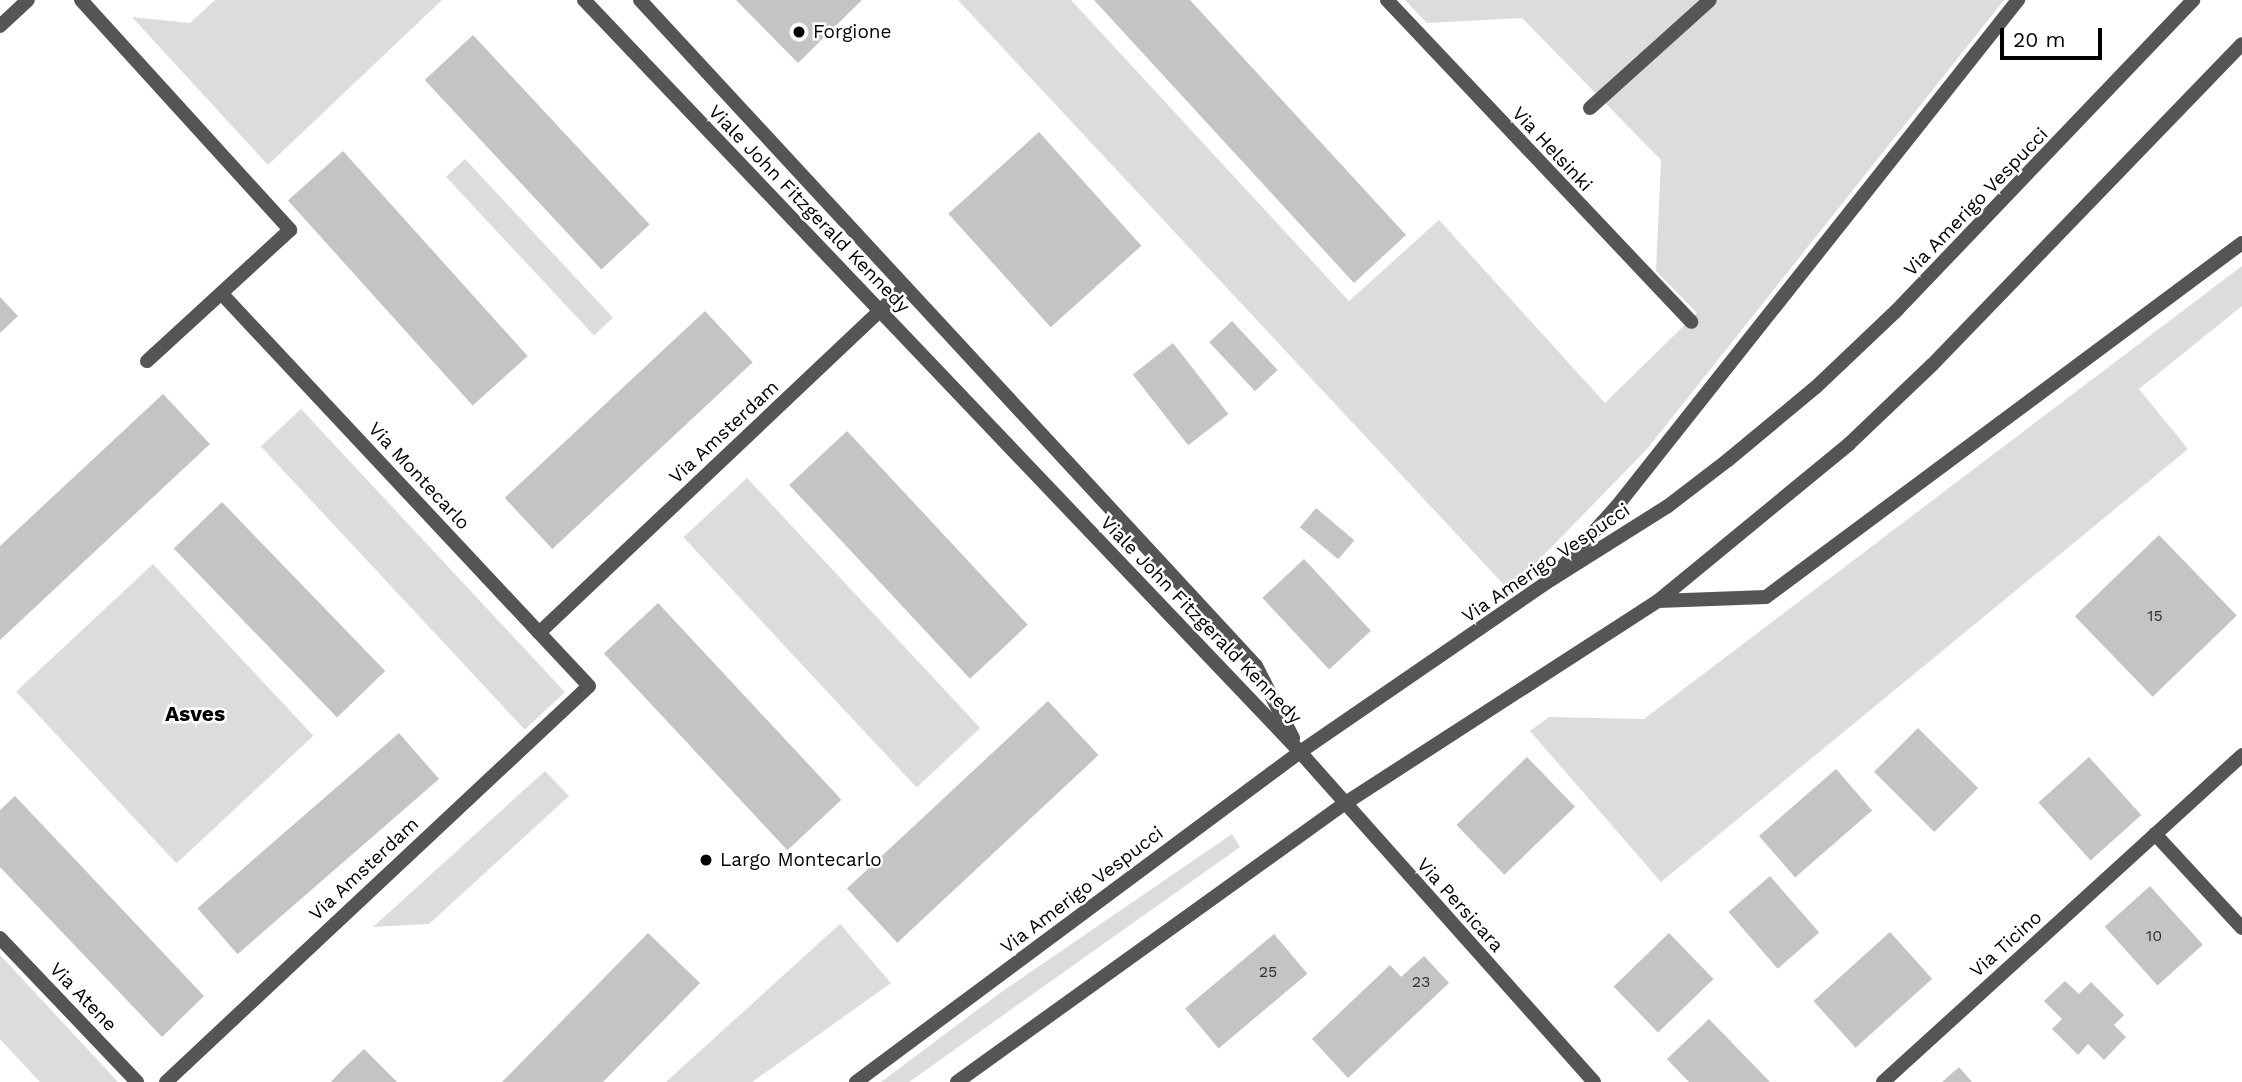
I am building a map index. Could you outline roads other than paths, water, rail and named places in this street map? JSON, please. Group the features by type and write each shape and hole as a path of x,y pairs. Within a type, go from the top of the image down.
{"street":[{"path":"0,26 28,0"},
{"path":"80,0 290,230 147,360"},
{"name":"Viale John Fitzgerald Kennedy","path":"584,0 1300,752"},
{"name":"Viale John Fitzgerald Kennedy","path":"640,0 1256,666 1300,752"},
{"name":"Via Helsinki","path":"1388,0 1691,322"},
{"path":"1591,108 1710,0"},
{"path":"1552,579 1617,506 2018,0"},
{"name":"Via Amerigo Vespucci","path":"856,1082 1300,752 1552,579 1668,506 1728,460 1816,387 1956,253 2193,0"},
{"path":"957,1082 1344,804 1658,601 1849,444 1942,356 2242,44"},
{"path":"1658,601 1766,597 2242,243"},
{"name":"Via Amsterdam","path":"539,633 905,287"},
{"name":"Via Montecarlo","path":"221,293 589,686"},
{"name":"Via Amsterdam","path":"166,1082 589,686"},
{"name":"Via Persicara","path":"1300,752 1594,1082"},
{"name":"Via Ticino","path":"1883,1082 2242,755"},
{"path":"2155,834 2242,928"},
{"name":"Via Atene","path":"0,938 137,1082"}],"place":[{"name":"Forgione","path":"799,32"},
{"name":"Largo Montecarlo","path":"706,860"}],"district":[{"name":"Asves","path":"195,714"}]}
